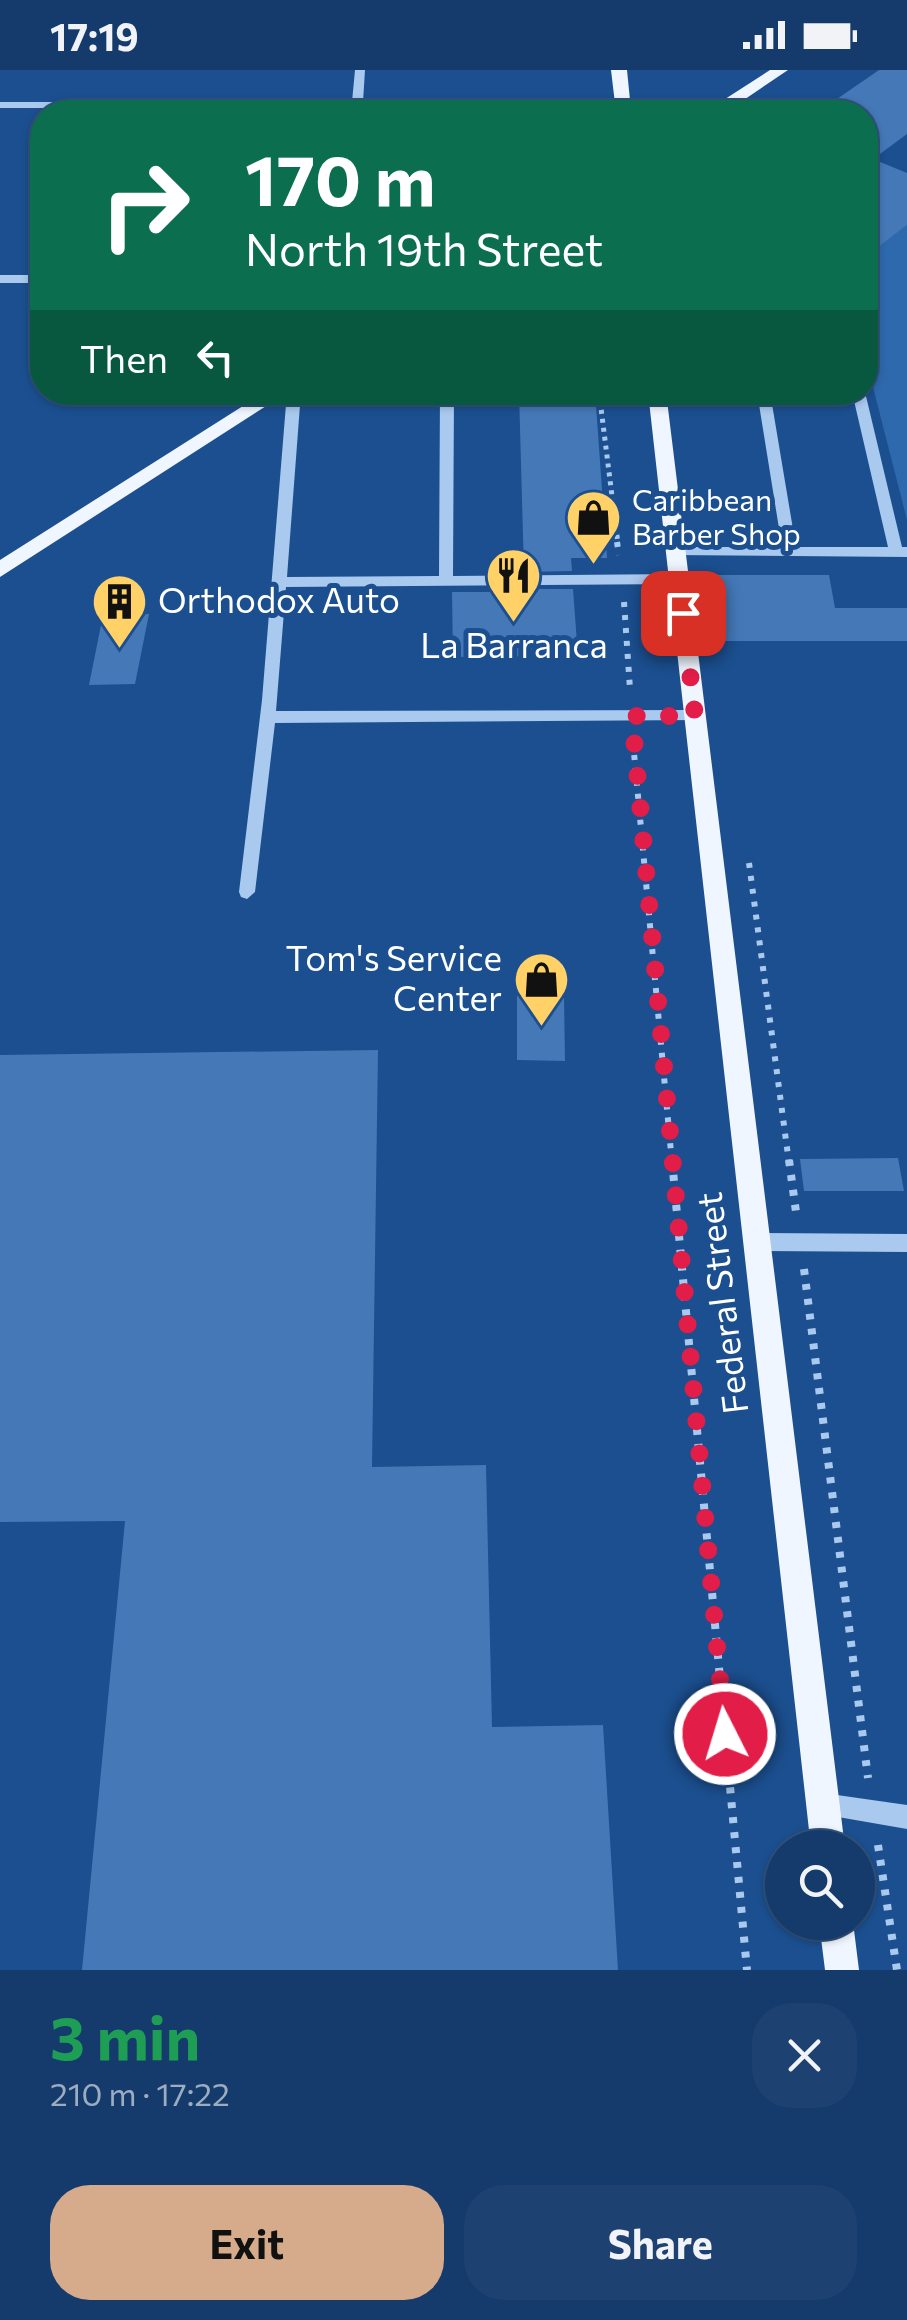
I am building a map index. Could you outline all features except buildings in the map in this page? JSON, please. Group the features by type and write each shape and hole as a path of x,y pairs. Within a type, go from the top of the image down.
{"main road":[{"path":"619,70 623,100"},
{"path":"734,100 780,70"},
{"path":"0,570 259,405"},
{"name":"Federal Street","path":"658,405 826,1830"},
{"path":"838,1940 842,1970"}],"street":[{"path":"357,100 360,70"},
{"path":"0,104 30,104"},
{"path":"0,279 30,279"},
{"path":"247,892 268,718 293,405"},
{"path":"446,580 448,405"},
{"path":"765,405 790,552"},
{"path":"278,582 622,579 677,566 790,552 902,552 862,405"},
{"path":"268,718 695,716"},
{"path":"756,1242 907,1243"},
{"path":"823,1805 907,1817"}],"path":[{"path":"601,405 622,579 747,1970"}],"shaded area":[{"path":"907,225 907,520 878,405 878,246"}],"place":[{"name":"Caribbean Barber Shop","path":"593,567"},
{"name":"La Barranca","path":"514,624"},
{"name":"Orthodox Auto","path":"119,650"},
{"name":"Tom's Service Center","path":"541,1028"}],"route":[{"path":"683,613 695,716 632,716 725,1734"}]}
